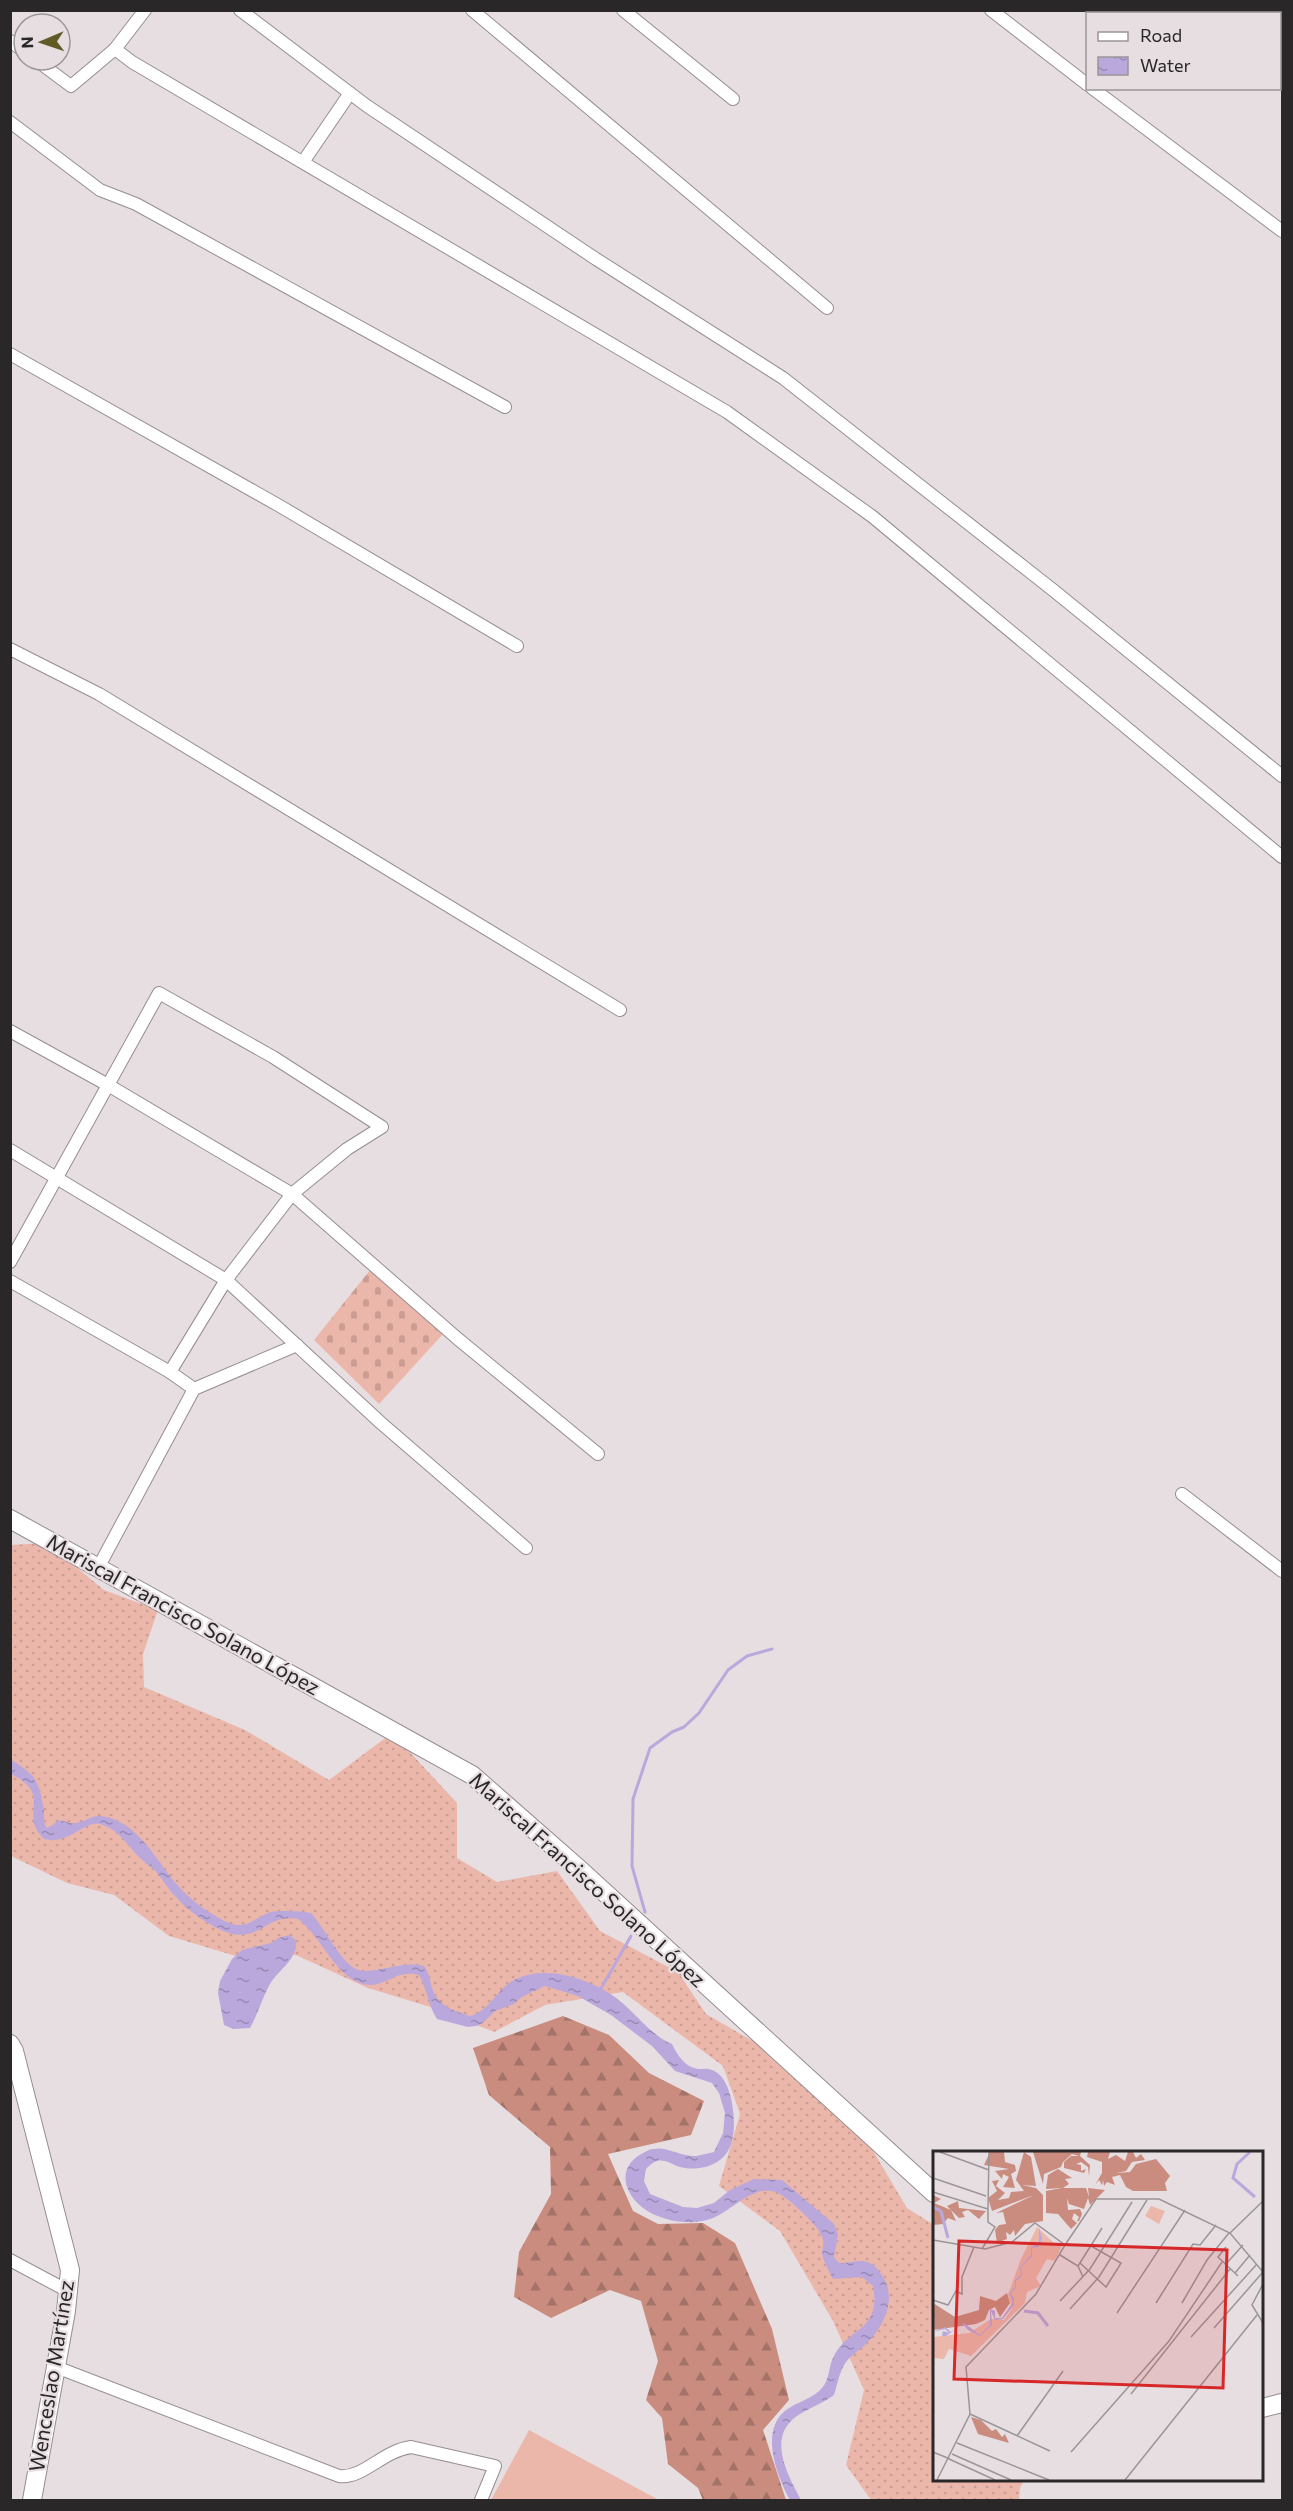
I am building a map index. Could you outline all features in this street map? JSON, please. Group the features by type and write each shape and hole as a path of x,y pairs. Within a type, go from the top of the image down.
{"main road":[{"name":"Mariscal Francisco Solano López","path":"10,1520 472,1775 579,1869 933,2192"},
{"name":"Wenceslao Martínez","path":"10,2044 14,2051 70,2270 56,2367 32,2500"},
{"path":"1263,2408 1282,2403"}],"street":[{"path":"240,10 350,93 596,259 783,378 1053,590 1282,776"},
{"path":"472,10 827,308"},
{"path":"623,10 733,99"},
{"path":"992,10 1086,83"},
{"path":"52,72 71,86 115,49 142,12"},
{"path":"115,49 132,62 727,412 873,517 1282,857"},
{"path":"1095,90 1282,231"},
{"path":"303,162 350,93"},
{"path":"10,122 100,190 136,204 506,407"},
{"path":"10,354 278,505 517,646"},
{"path":"10,649 99,694 620,1011"},
{"path":"10,1262 159,993 273,1057 382,1127 347,1149 292,1194 226,1280 170,1372"},
{"path":"10,1031 108,1085 292,1194 458,1339 598,1454"},
{"path":"10,1150 226,1280 381,1423 526,1548"},
{"path":"10,1281 170,1372 194,1389"},
{"path":"98,1568 194,1389 297,1345"},
{"path":"1182,1494 1282,1571"},
{"path":"10,2260 68,2291"},
{"path":"56,2367 339,2476 352,2476 398,2449 411,2447 495,2466 482,2500"}],"green space":[{"path":"375,1264 444,1333 379,1404 314,1340"},
{"path":"47,1543 104,1590 158,1610 143,1654 144,1687 245,1730 329,1780 392,1733 457,1803 457,1858 497,1882 557,1871 600,1931 678,1972 706,2014 805,2071 860,2129 907,2208 933,2224 933,2481 1024,2481 1019,2500 871,2500 846,2465 864,2390 833,2321 780,2231 719,2186 740,2114 723,2066 623,1992 545,2005 494,2032 437,2009 368,1988 296,1955 239,1957 169,1936 114,1895 67,1883 11,1856 10,1545"},
{"path":"563,2016 609,2035 649,2073 704,2101 691,2135 608,2154 633,2211 658,2224 703,2223 735,2243 772,2329 789,2400 763,2430 786,2500 703,2500 698,2488 668,2464 662,2418 646,2400 658,2361 641,2301 610,2290 551,2318 514,2297 519,2252 551,2194 550,2147 489,2095 473,2048"},
{"path":"529,2430 659,2500 491,2500"}],"water":[{"path":"11,1760 26,1770 35,1780 40,1792 47,1828 58,1821 73,1823 97,1816 115,1820 127,1826 147,1845 186,1894 216,1917 229,1923 246,1924 274,1911 311,1913 351,1966 366,1971 404,1965 424,1966 438,1999 453,2010 470,2016 483,2009 516,1979 542,1973 570,1976 609,1993 620,2001 651,2030 672,2044 679,2057 689,2066 710,2069 719,2074 725,2082 732,2101 734,2123 729,2149 718,2161 704,2167 688,2168 663,2161 654,2162 646,2169 644,2181 650,2194 683,2207 697,2208 714,2203 730,2190 754,2179 782,2180 834,2224 838,2235 834,2257 839,2263 862,2261 872,2264 885,2280 888,2289 888,2307 881,2324 871,2339 844,2365 834,2395 793,2419 786,2428 781,2448 783,2459 801,2500 790,2500 780,2479 773,2454 773,2430 778,2419 786,2410 815,2395 825,2385 831,2362 839,2348 862,2328 873,2312 873,2286 862,2277 833,2279 822,2254 823,2242 817,2228 780,2194 762,2191 745,2198 713,2218 691,2222 662,2218 636,2202 626,2184 626,2175 629,2166 636,2158 653,2149 665,2149 690,2156 714,2152 723,2133 725,2113 719,2093 712,2083 675,2071 652,2046 611,2015 578,1996 545,1986 522,1997 514,2004 495,2011 483,2023 468,2027 437,2019 419,1975 404,1974 375,1985 358,1982 348,1976 298,1919 278,1920 247,1934 238,1935 226,1932 187,1908 155,1871 109,1828 103,1825 90,1825 62,1839 44,1839 34,1821 34,1797 24,1782 11,1774"},
{"path":"289,1935 296,1940 294,1953 270,1984 250,2028 233,2029 224,2025 218,1993 220,1981 232,1959 242,1950 271,1943"}],"waterway":[{"path":"645,1912 632,1866 633,1799 650,1748 672,1732 684,1727 699,1713 728,1670 747,1656 772,1649"},
{"path":"599,1992 631,1936"}]}
